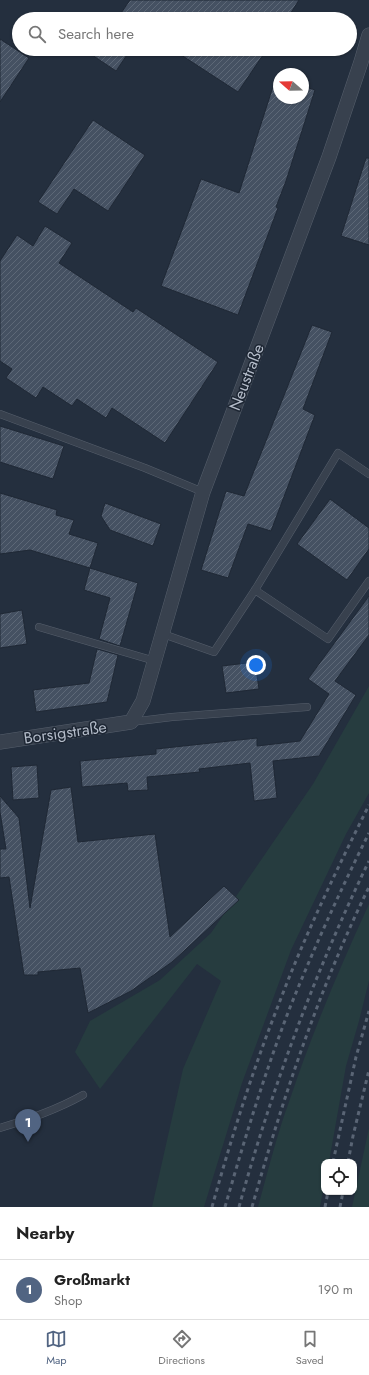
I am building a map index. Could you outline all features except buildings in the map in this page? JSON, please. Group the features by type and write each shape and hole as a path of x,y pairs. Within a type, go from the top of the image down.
{"street":[{"name":"Neustraße","path":"131,722 144,701 202,492 329,157 369,34"},
{"name":"Borsigstraße","path":"0,742 131,722"}],"lane":[{"path":"0,414 145,468 202,492"},
{"path":"163,634 214,652 255,590 338,453 369,474"},
{"path":"255,590 328,639 369,581"},
{"path":"39,627 155,661"},
{"path":"131,722 172,717 307,707"},
{"path":"0,1128 64,1106 83,1095"}],"green space":[{"path":"369,686 369,793 346,834 291,950 242,1083 204,1207 152,1207 183,1069 221,981 197,964 100,1089 75,1052 90,1021 160,980 211,933 313,784"},
{"path":"369,904 369,981 346,1066 330,1159 321,1159 321,1195 322,1195 320,1207 258,1207 281,1126 317,1025"},
{"path":"369,1128 369,1207 352,1207 355,1195 357,1195 357,1184"}],"railway":[{"path":"212,1207 234,1131 268,1031 321,904 369,805"},
{"path":"225,1207 255,1108 289,1010 327,921 369,833"},
{"path":"239,1207 280,1074 296,1031 349,903 369,861"},
{"path":"252,1207 276,1125 303,1044 334,965 369,887"},
{"path":"334,1159 356,1057 369,1011"},
{"path":"349,1159 369,1070"},
{"path":"325,1207 327,1195"},
{"path":"340,1207 342,1195"}],"place":[{"name":"Großmarkt","path":"28,1142"}]}
